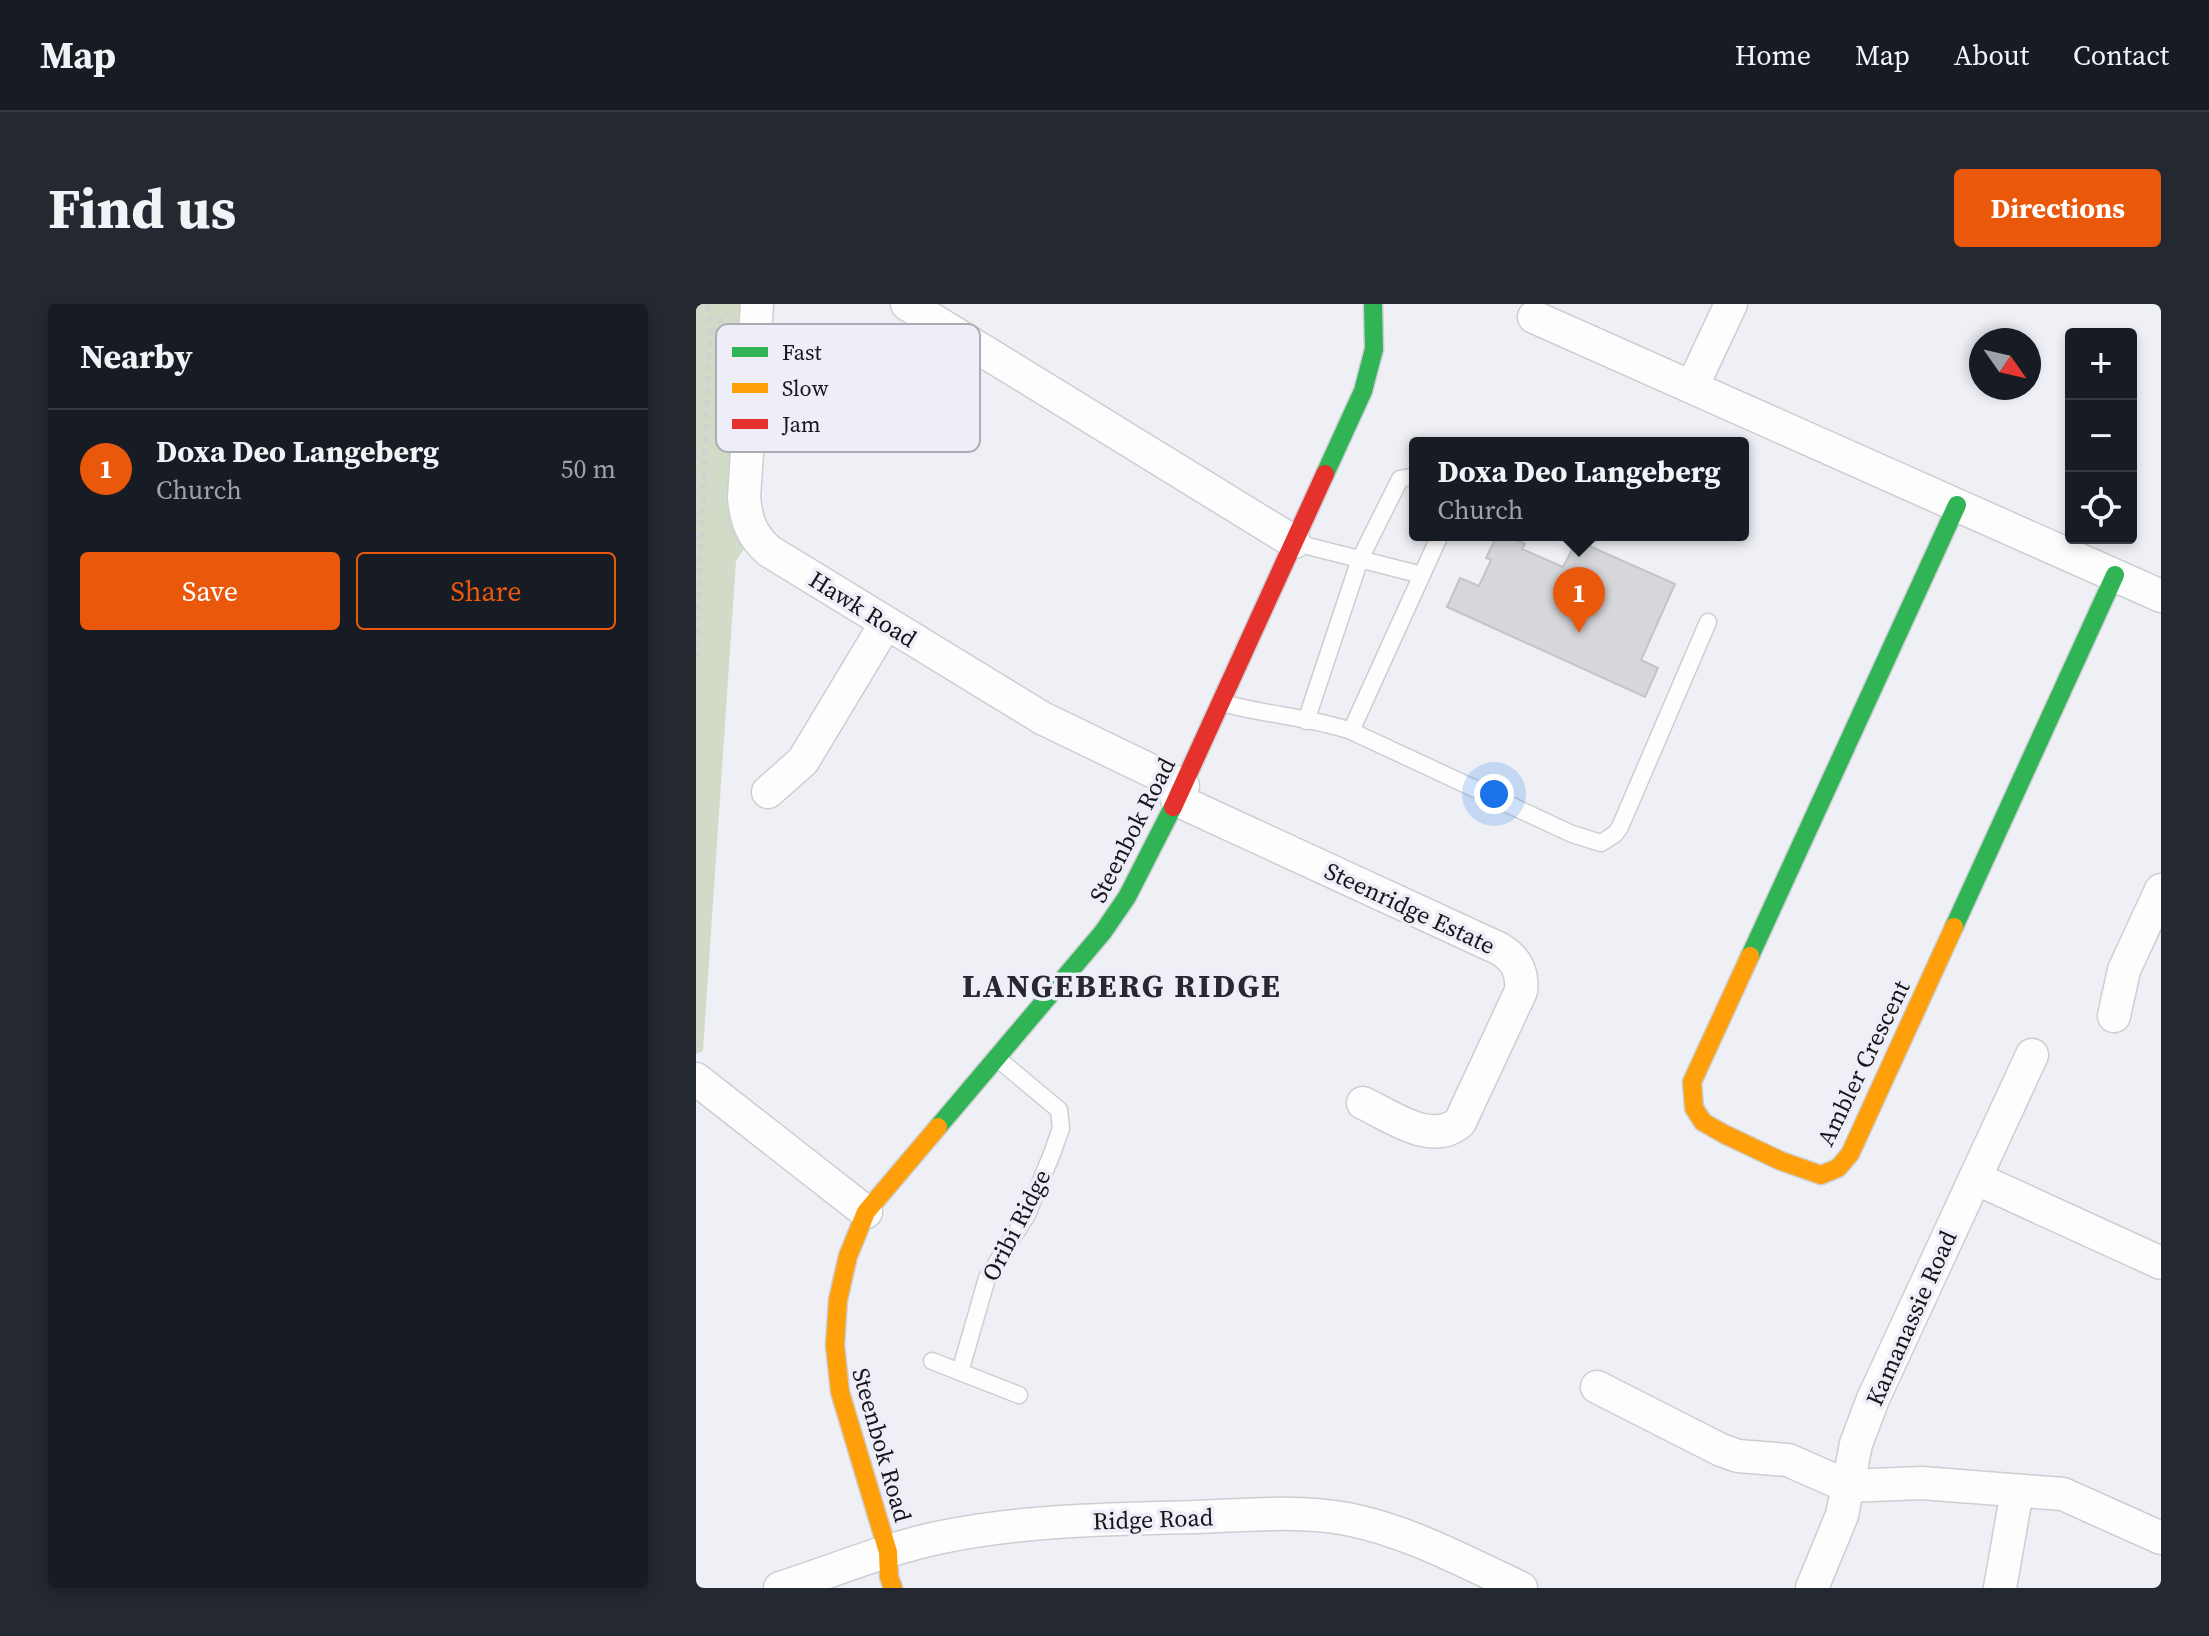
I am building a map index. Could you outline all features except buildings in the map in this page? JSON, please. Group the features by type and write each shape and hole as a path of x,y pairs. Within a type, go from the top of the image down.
{"street":[{"name":"Hawk Road","path":"756,324 757,304"},
{"path":"907,304 940,324"},
{"name":"Steenbok Road","path":"893,1588 889,1577 888,1552 840,1392 834,1351 834,1310 839,1282 854,1236 866,1212 1112,921 1127,897 1180,793 1363,391 1370,369 1375,330 1373,304"},
{"path":"1692,387 1720,308"},
{"path":"1534,317 2161,596"},
{"path":"980,349 1294,542"},
{"name":"Hawk Road","path":"747,452 746,517 751,531 769,551 1042,718 1180,793"},
{"name":"Ambler Crescent","path":"1957,505 1692,1082 1695,1112 1707,1126 1807,1173 1829,1173 1845,1162 1850,1154 2115,575"},
{"path":"768,792 803,761 886,623"},
{"name":"Steenridge Estate","path":"1180,793 1500,949 1515,961 1522,981 1521,991 1465,1114 1453,1128 1434,1133 1424,1131 1363,1103"},
{"path":"2114,1016 2124,970 2161,890"},
{"name":"Kamanassie Road","path":"1812,1588 1842,1515 1856,1444 1873,1399 2032,1055"},
{"path":"696,1079 866,1212"},
{"path":"1975,1178 2161,1263"},
{"path":"1597,1387 1721,1450 1738,1456 1788,1460 1847,1486 1922,1483 2063,1494 2161,1538"},
{"path":"2000,1588 2017,1491"},
{"name":"Ridge Road","path":"780,1588 940,1537 991,1529 1124,1519 1291,1515 1347,1519 1390,1530 1521,1588"}],"lane":[{"path":"1306,721 1360,559 1400,479 1409,477"},
{"path":"1351,731 1437,541"},
{"path":"1294,542 1422,575"},
{"path":"1221,702 1252,712 1351,731 1572,834 1601,843 1609,840 1620,827 1708,622"},
{"name":"Oribi Ridge","path":"960,1372 987,1278 1027,1215 1061,1128 1059,1110 997,1058"},
{"path":"932,1361 1019,1395"}],"path":[{"path":"696,658 710,333 708,304"},
{"path":"718,324 735,304"},
{"path":"710,333 716,326"}],"green space":[{"path":"696,304 740,304 739,324 716,324 716,452 732,452 730,487 746,546 736,561 703,1051 696,1054"}],"traffic: fast":[{"path":"1325,474 1363,391 1374,349 1373,304"},
{"path":"1750,956 1957,505"},
{"path":"1954,927 2115,575"},
{"path":"938,1127 1103,932 1127,897 1173,807"}],"traffic: slow":[{"path":"1750,956 1692,1082 1694,1108 1703,1122 1724,1134 1781,1161 1821,1175 1838,1168 1850,1154 1954,927"},
{"path":"893,1588 889,1577 888,1552 840,1392 835,1345 838,1300 848,1256 866,1212 938,1127"}],"traffic: jam":[{"path":"1173,807 1325,474"}],"place":[{"name":"Doxa Deo Langeberg","path":"1579,633"}],"district":[{"name":"LANGEBERG RIDGE","path":"1122,986"}]}
